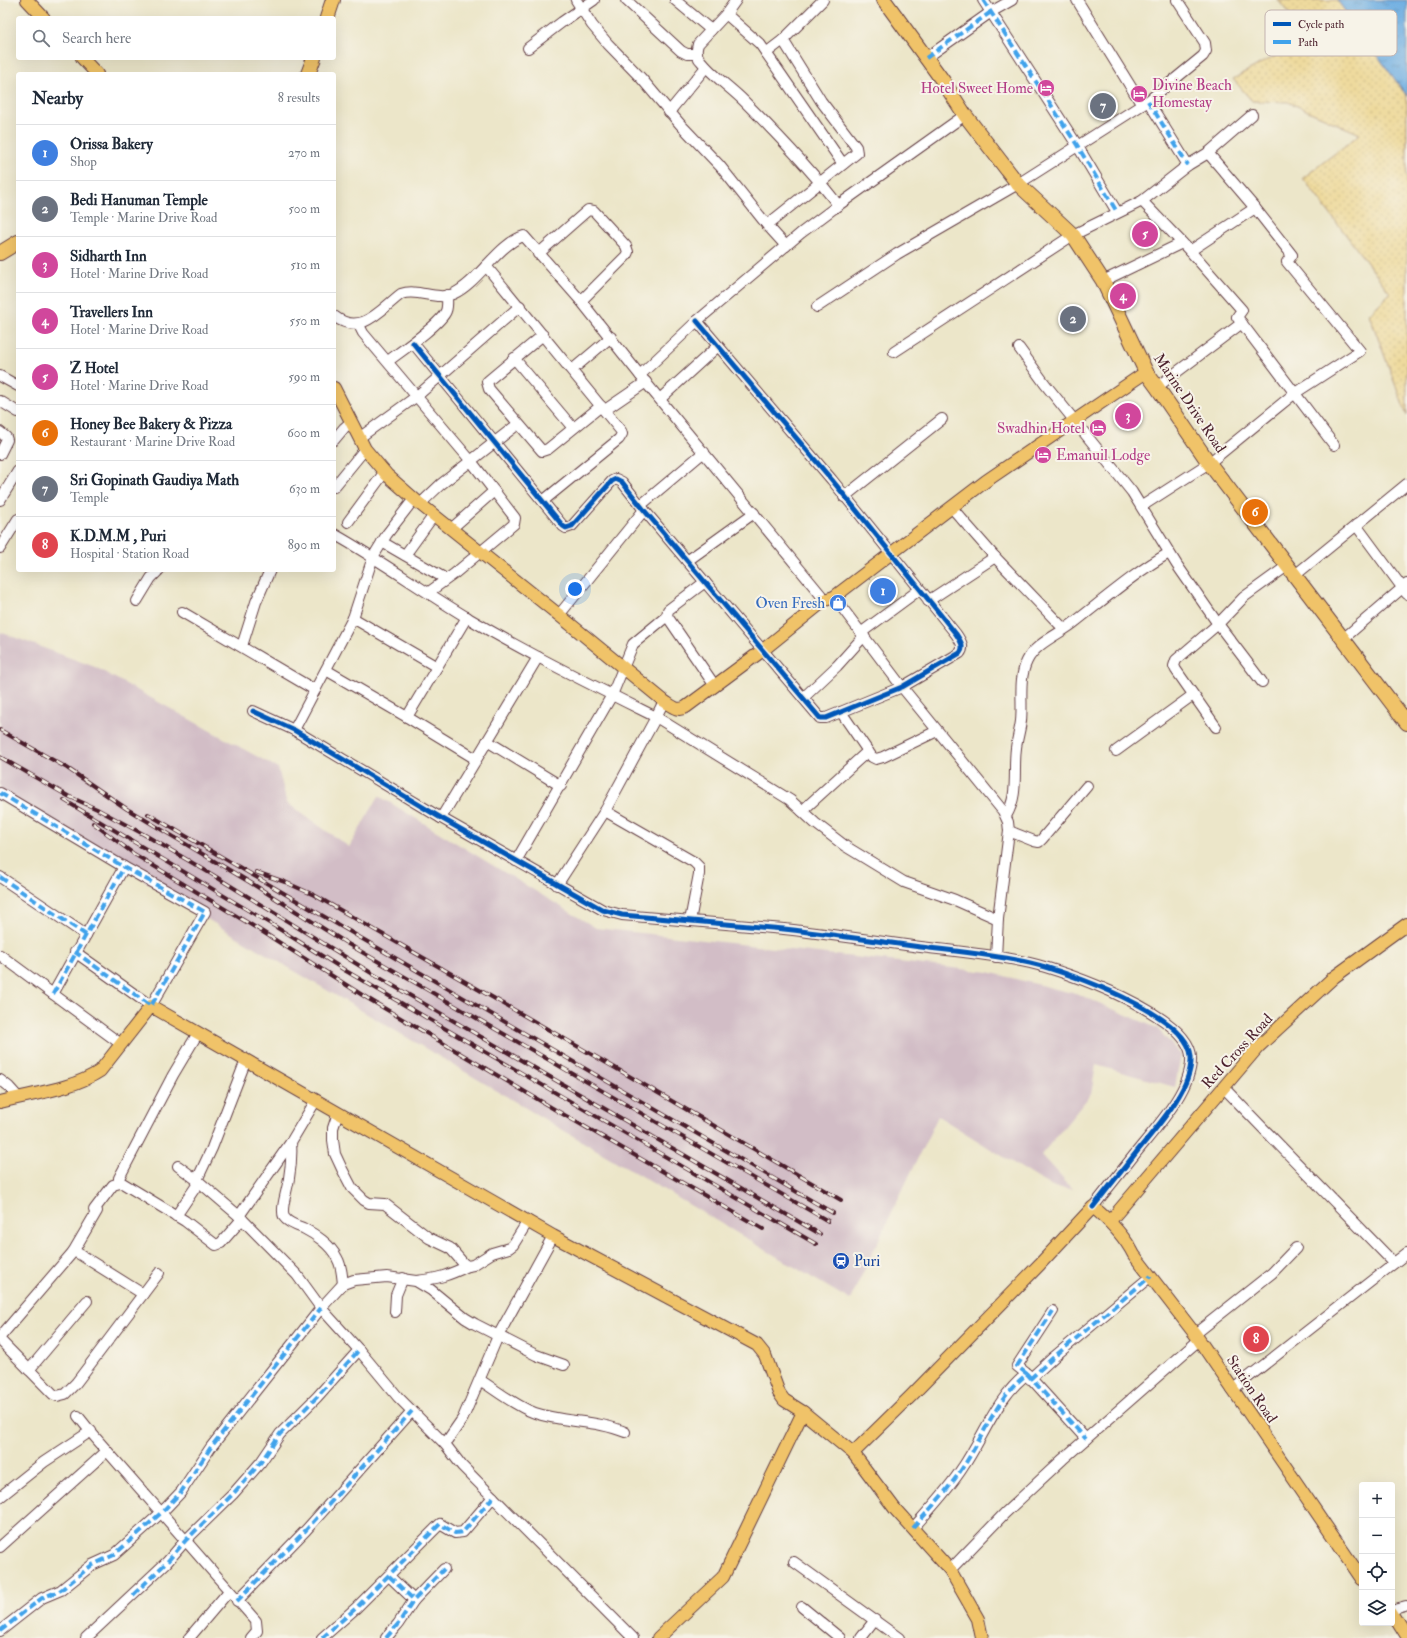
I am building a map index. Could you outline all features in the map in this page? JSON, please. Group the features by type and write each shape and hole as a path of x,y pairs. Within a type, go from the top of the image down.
{"highway":[{"path":"328,16 333,0"},
{"name":"Marine Drive Road","path":"884,0 966,115 1018,184 1073,235 1103,281 1146,372 1156,387 1209,463 1343,639 1404,714"},
{"path":"309,72 313,60"},
{"path":"0,253 16,243"}],"main road":[{"path":"27,0 42,16"},
{"path":"84,60 95,72"},
{"path":"336,395 362,443 384,472 479,552 674,709 682,709 763,650 827,600 890,555 989,479 1146,372"},
{"name":"Red Cross Road","path":"1110,1221 1258,1047 1334,977 1407,924"},
{"path":"0,1102 68,1086 90,1078 100,1071 151,1006 553,1236 757,1345 765,1355 779,1393 784,1400 803,1412 852,1453 895,1509 950,1570 978,1619 982,1638"},
{"path":"852,1453 911,1396 1074,1229 1093,1207"},
{"name":"Station Road","path":"1093,1207 1110,1221 1128,1241 1134,1255 1197,1335 1235,1388 1359,1574"},
{"path":"1128,1241 1141,1252 1197,1335"},
{"path":"1235,1388 1359,1564"},
{"path":"658,1638 723,1577 803,1412"},
{"path":"1395,1616 1407,1636"},
{"path":"1393,1626 1400,1638"}],"street":[{"path":"528,48 578,4 594,0"},
{"path":"626,0 681,52 687,54 697,54"},
{"path":"675,0 711,30"},
{"path":"736,0 726,14 698,44 697,54 701,62 706,67 743,99 820,182 838,205"},
{"path":"766,53 783,40 823,0"},
{"path":"983,0 1078,145 1117,212"},
{"path":"926,58 991,12 1012,0"},
{"path":"817,306 897,254 1018,184 1145,103 1202,56 1206,51 1205,43 1177,0"},
{"path":"1082,1 1145,103 1188,165"},
{"path":"578,4 592,25 612,49 641,78 669,112 720,166 767,225 786,246"},
{"path":"726,14 754,38 766,53 843,164"},
{"path":"767,225 855,155 857,150 821,101 783,40"},
{"path":"669,112 706,67"},
{"path":"543,335 487,382 489,389 542,451 548,449 573,428 643,378 697,321 786,246 838,205 966,115"},
{"path":"894,352 1073,235 1142,201 1188,165 1208,153 1252,115"},
{"path":"1142,506 1209,463 1295,393 1360,351 1287,262 1292,255 1255,208 1208,153"},
{"path":"1142,201 1190,251 1242,310 1237,318 1334,445"},
{"path":"1190,251 1255,208"},
{"path":"538,254 588,210 594,211 626,246 628,252 626,256 581,301"},
{"path":"336,317 346,323 359,325 367,321 401,294 407,292 447,295 465,287 516,239 524,236 538,254 581,301 660,399 827,600 844,610 902,688 1004,811 1009,831 998,919 996,957"},
{"path":"1103,281 1182,243"},
{"path":"486,266 621,431 621,437 543,501"},
{"path":"388,361 413,343 442,317 446,312 448,304 447,295"},
{"path":"336,484 362,443 520,306"},
{"path":"413,343 566,528 572,526 612,481 616,479 622,482 642,508 820,718 826,718 902,688 960,653 962,650 961,642 956,634 697,321"},
{"path":"1156,387 1242,323"},
{"path":"359,325 363,333 471,461 514,515 516,522 429,592"},
{"path":"572,370 610,337"},
{"path":"660,399 718,346"},
{"path":"1020,348 1045,384 1132,492 1170,553 1218,624 1262,682"},
{"path":"514,358 573,428"},
{"path":"0,376 16,385"},
{"path":"0,401 16,411"},
{"path":"844,497 942,419"},
{"path":"336,438 351,422"},
{"path":"294,730 353,618 373,557 382,542 417,501 518,424"},
{"path":"0,432 6,437 7,440 0,454"},
{"path":"559,615 642,508 704,452"},
{"path":"348,522 384,472"},
{"path":"0,500 16,474"},
{"path":"1216,727 1176,670 1174,666 1176,660 1218,624 1244,597 1291,571 1356,525 1407,484"},
{"path":"451,529 494,491"},
{"path":"952,508 995,557 1064,629"},
{"path":"687,560 754,513"},
{"path":"405,555 434,515"},
{"path":"0,548 16,522"},
{"path":"1343,639 1405,588 1356,525"},
{"path":"336,535 467,617 538,657 656,717 790,800 845,846 904,882 955,900 998,919"},
{"path":"382,542 446,579"},
{"path":"1006,816 1012,804 1015,793 1016,748 1021,721 1024,668 1028,659 1033,652 1140,571 1170,553"},
{"path":"928,601 995,557"},
{"path":"137,601 151,578 157,572"},
{"path":"242,646 256,602 269,572"},
{"path":"516,862 612,695 633,644 667,616 668,610 705,582"},
{"path":"803,698 837,666 863,634 919,590"},
{"path":"827,600 844,610"},
{"path":"182,612 315,690"},
{"path":"667,616 715,686"},
{"path":"407,717 467,617"},
{"path":"353,618 437,667"},
{"path":"441,818 538,657"},
{"path":"326,670 476,759"},
{"path":"1116,751 1193,695"},
{"path":"558,885 604,811 664,701"},
{"path":"253,711 294,730 516,862 603,910 622,915 784,929 1031,963 1115,993 1151,1012 1174,1028 1186,1040 1192,1055 1190,1069 1173,1105 1093,1207"},
{"path":"841,712 872,757 879,758 938,731"},
{"path":"487,742 561,786"},
{"path":"802,811 868,751"},
{"path":"1009,831 1039,842 1087,786"},
{"path":"0,793 124,867 205,912 151,1006 75,952"},
{"path":"604,811 694,862 699,867 690,921"},
{"path":"53,994 75,952 124,867"},
{"path":"0,877 86,935"},
{"path":"0,955 121,1044"},
{"path":"120,1183 119,1178 198,1033"},
{"path":"176,1216 198,1181 246,1060"},
{"path":"0,1080 9,1087 18,1098"},
{"path":"1224,1088 1394,1263"},
{"path":"159,1273 98,1355 76,1383 65,1394 57,1396 53,1394 0,1339 72,1252 96,1210 111,1187 116,1183 120,1183 176,1216 216,1245 220,1243 241,1217 291,1142 316,1100"},
{"path":"338,1113 333,1128 334,1147 342,1169 352,1188 369,1203 386,1204 429,1238 450,1248 464,1264 468,1266"},
{"path":"291,1142 289,1179 283,1207 284,1217 319,1239 333,1252 340,1266 343,1284"},
{"path":"178,1166 241,1217 297,1275 321,1308 412,1411 445,1444 462,1466 633,1638"},
{"path":"416,1281 448,1276 473,1265 492,1253 509,1248 513,1245 528,1222"},
{"path":"445,1444 463,1418 498,1336 553,1236"},
{"path":"950,1570 1005,1513 1062,1458 1086,1439 1197,1335 1272,1273 1296,1248"},
{"path":"72,1252 76,1252 143,1294"},
{"path":"1235,1388 1407,1253"},
{"path":"913,1528 963,1468 1005,1396 1150,1276"},
{"path":"0,1631 42,1598 61,1590 92,1566 114,1555 162,1512 181,1492 211,1447 321,1308 343,1284 354,1280 387,1277 416,1281 431,1290 465,1318 536,1355 564,1365"},
{"path":"395,1312 396,1295 403,1278"},
{"path":"30,1370 87,1301"},
{"path":"1053,1310 1017,1366 1086,1439"},
{"path":"86,1638 167,1562 186,1540 233,1494 262,1462 280,1434 322,1392 359,1350"},
{"path":"480,1380 534,1412 572,1422 611,1426 625,1432"},
{"path":"237,1601 306,1530 412,1411"},
{"path":"78,1416 256,1622 257,1631 251,1638"},
{"path":"0,1497 22,1479 91,1431"},
{"path":"0,1547 107,1451"},
{"path":"322,1638 339,1625 440,1524 455,1533 463,1532 493,1497"},
{"path":"794,1562 899,1638"},
{"path":"386,1638 398,1624 414,1600 444,1569"},
{"path":"389,1576 414,1600"},
{"path":"189,1638 229,1591"},
{"path":"1395,1610 1407,1606"},
{"path":"802,1607 840,1638"},
{"path":"861,1638 875,1620"}],"shaded area":[{"path":"0,632 95,667 278,768 287,803 349,847 379,796 596,928 988,972 1080,995 1157,1028 1181,1055 1175,1087 1096,1065 1091,1094 1041,1155 1072,1189 1052,1187 938,1116 850,1300 222,928 0,792"}],"sand":[{"path":"1278,0 1337,0 1344,10 1286,10"},
{"path":"1274,56 1378,56 1407,96 1407,416 1369,314 1390,293 1303,178 1360,134 1288,102 1252,101 1233,79"}],"water":[{"path":"1337,0 1407,0 1407,96 1378,56 1397,56 1397,10 1344,10"}],"railway":[{"path":"0,730 67,768 127,809 251,883 348,944 828,1221"},
{"path":"0,757 68,796 97,809 145,835 213,875 373,974 820,1234"},
{"path":"64,800 276,927 346,971 816,1244"},
{"path":"148,814 833,1213"},
{"path":"93,823 134,854 258,929 367,998 554,1109 763,1229"},
{"path":"256,872 285,882 314,895 624,1073 841,1200"}],"marked path":[{"path":"983,0 1077,145 1117,212"},
{"path":"926,58 991,12"},
{"path":"1148,101 1188,165"},
{"path":"0,793 124,867 205,912 151,1006 75,952"},
{"path":"53,994 124,867"},
{"path":"0,877 86,935"},
{"path":"1030,1379 1055,1356 1151,1276"},
{"path":"0,1631 42,1598 61,1590 92,1565 114,1555 162,1512 181,1492 211,1447 321,1308"},
{"path":"1027,1374 1017,1366 1053,1311"},
{"path":"133,1595 233,1494 261,1462 280,1434 317,1397 359,1350"},
{"path":"913,1528 958,1475 971,1455 991,1418 1007,1394 1027,1374 1086,1439"},
{"path":"237,1601 306,1530 412,1411"},
{"path":"322,1638 356,1608 440,1524 455,1533 463,1532 493,1497"},
{"path":"386,1638 398,1624 414,1600 444,1569"},
{"path":"389,1576 414,1600"}],"cycle path":[{"path":"413,343 566,528 572,526 612,481 616,479 622,482 820,718 826,718 902,687 960,653 962,646 956,634 832,480 697,321"},
{"path":"253,711 294,730 441,818 603,910 622,915 764,927 1001,957 1030,963 1070,975 1123,997 1149,1011 1170,1026 1185,1041 1191,1057 1190,1069 1186,1082 1162,1121 1093,1207"}],"place":[{"name":"Hotel Sweet Home","path":"1046,88"},
{"name":"Divine Beach Homestay","path":"1139,94"},
{"name":"Sri Gopinath Gaudiya Math","path":"1103,106"},
{"name":"Z Hotel","path":"1145,234"},
{"name":"Travellers Inn","path":"1123,296"},
{"name":"Bedi Hanuman Temple","path":"1073,319"},
{"name":"Sidharth Inn","path":"1128,416"},
{"name":"Swadhin Hotel","path":"1098,428"},
{"name":"Emanuil Lodge","path":"1043,455"},
{"name":"Honey Bee Bakery & Pizza","path":"1255,512"},
{"name":"Orissa Bakery","path":"883,591"},
{"name":"Oven Fresh","path":"838,603"},
{"name":"Puri","path":"841,1261"},
{"name":"K.D.M.M , Puri","path":"1256,1339"}]}
